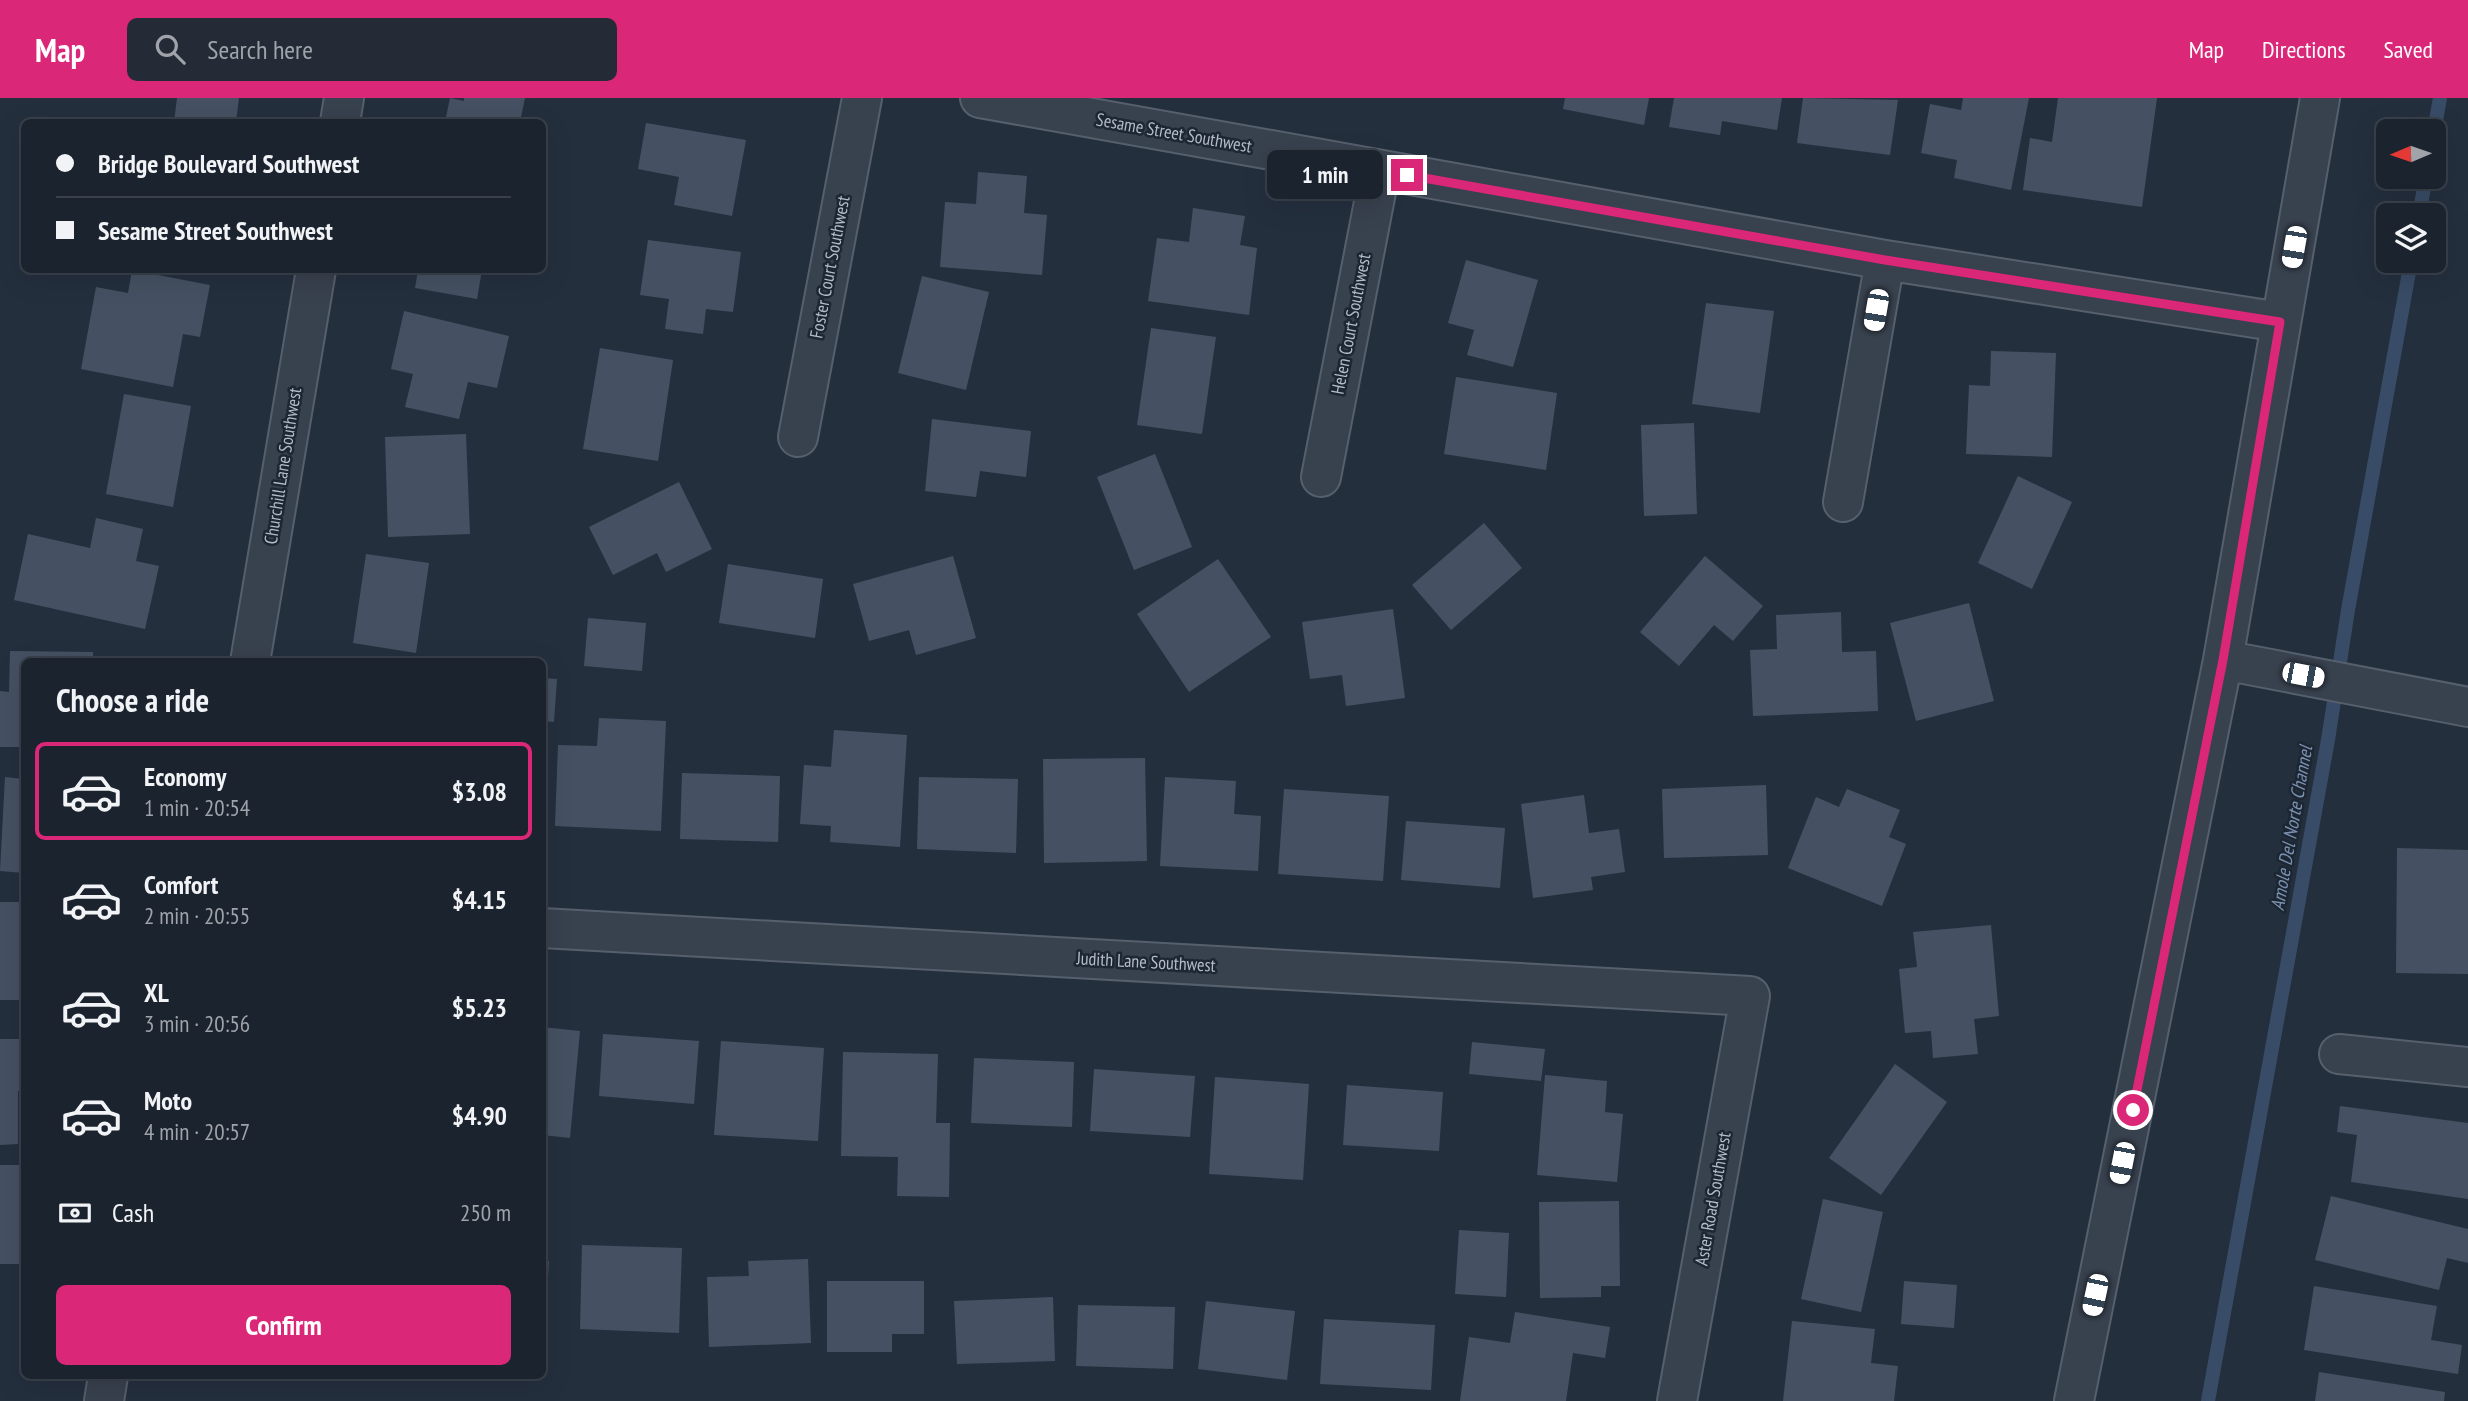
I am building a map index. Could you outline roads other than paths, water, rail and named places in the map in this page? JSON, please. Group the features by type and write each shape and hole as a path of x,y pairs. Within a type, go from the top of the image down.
{"street":[{"path":"340,119 344,98"},
{"name":"Foster Court Southwest","path":"798,436 862,98"},
{"name":"Sesame Street Southwest","path":"979,98 1885,260 2280,322"},
{"path":"2074,1401 2223,660 2320,98"},
{"name":"Helen Court Southwest","path":"1321,477 1380,171"},
{"path":"1843,502 1885,260"},
{"name":"Churchill Lane Southwest","path":"251,658 315,273"},
{"path":"2223,660 2468,707"},
{"name":"Judith Lane Southwest","path":"546,928 1750,996"},
{"name":"Aster Road Southwest","path":"1677,1401 1750,996"},
{"path":"2339,1054 2468,1067"},
{"path":"104,1401 108,1379"}],"waterway":[{"name":"Amole Del Norte Channel","path":"2436,119 2440,98"},
{"name":"Amole Del Norte Channel","path":"2421,203 2424,189"},
{"name":"Amole Del Norte Channel","path":"2208,1401 2328,740 2348,610 2409,273"}]}
